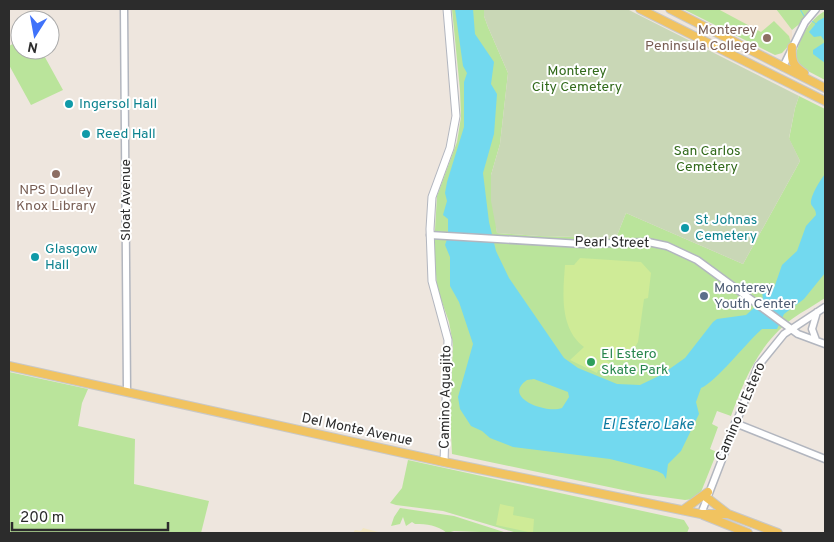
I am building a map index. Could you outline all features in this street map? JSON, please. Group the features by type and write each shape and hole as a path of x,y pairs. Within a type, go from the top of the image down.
{"main road":[{"name":"Camino Aguajito","path":"444,462 448,340 432,281 430,235 432,197 450,148 456,116 447,9"},
{"path":"640,9 825,101"},
{"path":"670,9 825,88"},
{"path":"792,48 794,66 810,81"},
{"path":"766,72 783,67"},
{"path":"783,67 790,85"},
{"name":"Del Monte Avenue","path":"9,366 444,462 701,514 748,533"},
{"path":"683,510 707,495 728,514"},
{"name":"Del Monte Avenue","path":"701,514 728,514 778,533"}],"street":[{"name":"Sloat Avenue","path":"124,9 127,391"},
{"path":"783,67 808,18 816,9"},
{"name":"Pearl Street","path":"430,235 582,244 648,242 668,246 697,260 791,329 825,344"},
{"name":"Camino el Estero","path":"701,514 758,366 773,345 791,329 825,306"},
{"path":"817,312 812,329 817,341"},
{"path":"735,423 825,459"}],"shaded area":[{"name":"Monterey Peninsula College","path":"685,9 776,9 792,30 792,47 789,46 782,53 775,55"}],"green space":[{"path":"452,9 484,9 484,16 488,27 508,73 500,144 491,175 497,233 616,238 626,213 743,264 800,161 789,139 799,96 825,109 825,298 792,319 771,339 754,363 731,416 717,411 712,424 718,427 710,449 717,452 701,492 693,499 685,500 642,494 452,454 450,412 453,344 449,322 437,288 434,247 437,196 457,142 461,117"},
{"path":"484,9 627,9 799,96 789,138 800,161 743,264 626,213 616,238 497,233 491,201 491,175 500,144 508,73 488,27 484,16"},
{"name":"Monterey Peninsula College","path":"683,9 718,9 761,32 774,21 789,36 791,43 782,53 775,55"},
{"path":"776,9 818,9 792,30"},
{"path":"825,11 825,80 804,69 795,59 799,45 809,25"},
{"path":"9,46 10,60 46,60 63,90 31,105 9,65"},
{"path":"580,258 641,262 651,273 648,298 644,299 638,342 627,361 605,359 615,366 610,376 605,375 602,370 598,370 597,373 570,360 584,347 570,330 566,320 564,309 565,265 574,265"},
{"path":"9,372 88,389 82,403 78,426 135,439 134,484 209,501 201,533 9,532"},
{"path":"408,460 684,520 689,528 687,533 517,533 443,511 390,503 402,488"},
{"path":"500,504 514,507 513,515 534,519 533,533 496,525"},
{"path":"400,508 454,516 507,533 454,531 447,533 436,527 412,522 406,526 403,517 400,524 391,526"}],"sand":[{"path":"363,528 382,533 353,533 355,530 361,531"}],"water":[{"name":"El Estero Lake","path":"455,9 473,9 475,34 494,62 491,84 497,94 494,134 483,173 489,222 496,251 509,278 564,358 578,368 617,384 640,385 661,375 685,358 717,319 746,315 763,300 762,290 770,286 774,288 782,265 797,251 806,226 816,215 811,201 816,188 825,174 825,273 804,299 784,314 777,329 762,329 722,371 701,388 696,402 699,414 681,451 668,464 666,479 663,474 657,471 610,459 513,447 490,438 482,431 471,426 460,409 458,397 473,344 459,302 450,286 450,257 445,245 448,236 448,219 443,215 447,201 445,193 447,182 464,127 464,82 467,73 463,66","holes":["534,379 568,392 569,397 562,408 555,409 537,407 529,403 519,393 520,387 527,380"]},
{"path":"825,17 825,42 821,36 814,37 809,32 818,21"},
{"path":"825,42 825,63 813,54 813,50"}],"waterway":[{"path":"800,9 804,16"},
{"path":"812,21 816,24"}],"place":[{"name":"Monterey Peninsula College","path":"767,38"},
{"name":"Ingersol Hall","path":"69,104"},
{"name":"Reed Hall","path":"86,134"},
{"name":"NPS Dudley Knox Library","path":"56,174"},
{"name":"St Johnas Cemetery","path":"685,228"},
{"name":"Glasgow Hall","path":"35,257"},
{"name":"Monterey Youth Center","path":"704,296"},
{"name":"El Estero Skate Park","path":"591,362"}],"park label":[{"name":"Monterey City Cemetery","path":"577,79"},
{"name":"San Carlos Cemetery","path":"707,160"}]}
